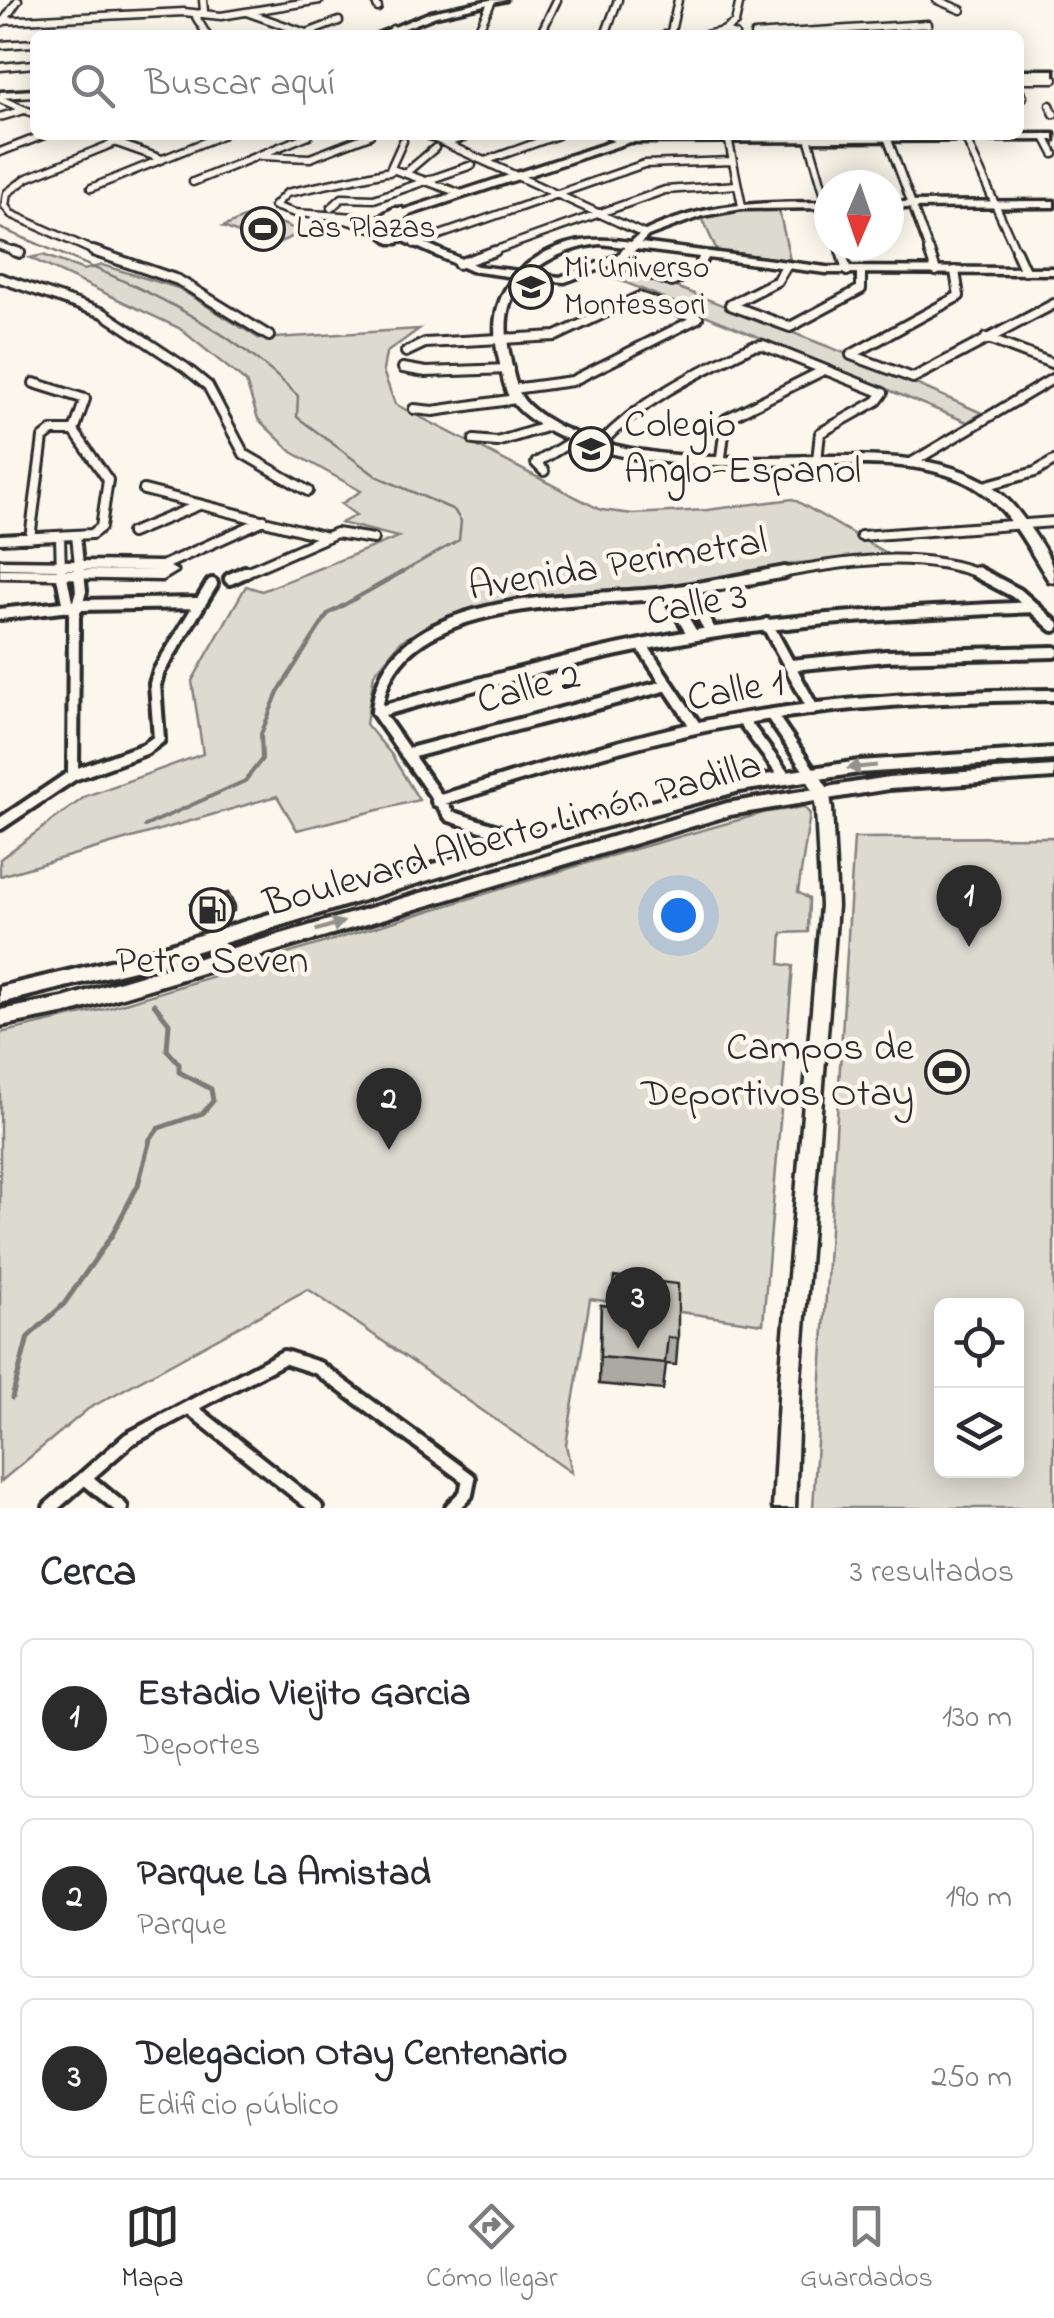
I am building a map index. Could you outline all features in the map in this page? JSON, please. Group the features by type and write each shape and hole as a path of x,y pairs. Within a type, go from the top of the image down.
{"highway":[{"name":"Boulevard Alberto Limón Padilla","path":"0,1018 64,1006 661,826 808,788 950,759 1054,754"},
{"name":"Boulevard Alberto Limón Padilla","path":"0,998 226,935 650,807 808,788 1054,772"},
{"path":"186,970 226,950 226,935"}],"street":[{"path":"1,23 18,0"},
{"path":"202,0 197,24 203,30"},
{"path":"278,0 287,6"},
{"path":"1,23 248,12 320,0"},
{"path":"542,30 557,0"},
{"path":"607,30 618,0"},
{"path":"671,30 678,0"},
{"path":"724,30 735,23 740,0"},
{"path":"936,0 961,10"},
{"path":"393,29 434,14 496,1"},
{"path":"479,30 496,1"},
{"path":"248,12 294,30"},
{"path":"315,30 339,21"},
{"path":"833,30 928,24"},
{"path":"0,45 30,43"},
{"path":"0,67 30,64"},
{"path":"1024,76 1054,75"},
{"path":"0,94 30,91"},
{"path":"0,94 25,110"},
{"path":"1050,105 1054,114"},
{"path":"0,117 30,110"},
{"path":"1024,132 1051,135"},
{"path":"1024,136 1051,135"},
{"path":"1051,135 1054,154"},
{"path":"0,152 31,140"},
{"path":"121,140 27,178 7,193 4,206 10,214 108,258 178,280 269,336"},
{"path":"91,188 210,140"},
{"path":"193,182 297,140"},
{"path":"260,156 310,158 357,140"},
{"path":"439,140 644,234"},
{"path":"446,143 455,140"},
{"path":"485,161 544,140"},
{"path":"384,223 457,192 607,140"},
{"path":"729,140 742,206"},
{"path":"809,140 818,170"},
{"path":"888,140 936,271"},
{"path":"967,140 1025,271"},
{"path":"388,172 402,141"},
{"path":"116,142 163,159"},
{"path":"408,171 435,148"},
{"path":"414,244 644,164 732,160"},
{"path":"329,212 342,198 366,202 472,165"},
{"path":"457,192 408,171 388,172 287,193 274,206 294,213 329,212 384,223 450,270 521,280 568,280 613,261 644,234 700,213 742,206 814,207"},
{"path":"458,264 676,187 737,184"},
{"path":"904,205 1054,204"},
{"path":"384,223 414,244 458,264 521,280"},
{"path":"1054,271 847,271 600,241 564,245 546,254 503,306 502,339 514,394 548,426 598,446 642,454 910,463 984,486 1021,524 1054,578"},
{"path":"0,246 20,253"},
{"path":"613,261 676,281 697,270 705,255"},
{"path":"844,260 847,271"},
{"path":"786,266 777,281 732,303 732,307 792,326 862,289 860,271"},
{"path":"955,272 959,296 853,350 854,356 905,377 918,377 1054,304"},
{"path":"0,278 104,312 173,359 208,386 244,454 308,491"},
{"path":"406,352 424,342 556,336 635,299 648,298 695,316 695,322 572,381 426,412 414,409"},
{"path":"986,338 1054,364"},
{"path":"598,446 624,415 644,401 752,346 771,348 878,391 882,398 820,434 818,460"},
{"path":"402,368 426,372 509,369"},
{"path":"722,457 726,419 824,370"},
{"path":"910,463 1054,378"},
{"path":"34,383 85,400 74,431"},
{"path":"474,440 497,442 548,426"},
{"path":"30,538 43,438 52,431 74,431"},
{"path":"1,540 92,534 101,527 108,480 74,431"},
{"path":"544,471 536,463 577,438"},
{"path":"984,486 1027,474 1054,460"},
{"path":"144,490 326,536"},
{"path":"131,533 202,504"},
{"path":"162,566 264,520"},
{"path":"861,536 1054,522"},
{"path":"230,579 326,536 342,532 372,539"},
{"path":"74,616 67,606 76,535"},
{"path":"60,536 80,605 74,616 73,775"},
{"name":"Avenida Perimetral","path":"377,712 376,695 390,668 416,641 441,627 544,606 688,590 826,562 904,562 971,570 996,581 1054,626"},
{"path":"0,564 143,571 166,576 170,571 162,566"},
{"path":"0,573 69,569"},
{"path":"0,824 73,775 153,745 159,739 155,684 158,671 212,584"},
{"path":"688,590 711,632"},
{"path":"668,592 694,635"},
{"path":"0,614 80,605 197,603"},
{"name":"Calle 3","path":"377,712 711,632 766,624 1034,608"},
{"path":"766,624 813,709"},
{"path":"642,646 696,728"},
{"path":"791,665 886,656 1054,652"},
{"name":"Calle 2","path":"406,754 668,686"},
{"name":"Calle 1","path":"437,801 696,728 742,720 930,698 1054,695"},
{"path":"377,712 450,816 468,826 533,841"},
{"path":"772,716 808,788 829,906 790,1380 784,1508"},
{"path":"742,720 808,788"},
{"path":"50,1508 129,1440 284,1357 302,1358 469,1479 466,1494 452,1508"},
{"path":"190,1408 316,1508"},
{"path":"85,1478 121,1508"}],"shaded area":[{"path":"779,210 790,260 717,251 701,216"},
{"name":"Las Plazas","path":"255,213 303,232 271,246 223,227"},
{"path":"43,255 84,270 102,265 178,288 260,339 419,329 386,353 383,371 395,404 601,510 633,514 707,510 793,499 896,559 797,563 687,589 484,611 429,626 401,641 374,674 366,724 391,754 419,800 297,830 277,796 0,876 0,859 86,796 203,754 192,681 246,586 262,591 398,537 341,523 356,515 341,504 361,491 292,452 258,419 246,382 179,328 30,258"},
{"path":"615,263 847,354 982,413 967,422 597,271"},
{"path":"804,807 810,814 798,892 809,899 808,932 782,933 780,964 793,966 763,1324 590,1299 566,1445 572,1473 308,1289 88,1409 0,1482 0,1033 105,1009 610,856 767,812"},
{"name":"Campos de Deportivos Otay","path":"1054,837 1054,1508 813,1508 854,838"}],"building":[{"path":"228,893 234,904 195,915 190,904"},
{"path":"614,1277 678,1284 678,1339 668,1337 665,1363 600,1357 601,1305 610,1306"}],"waterway":[{"path":"0,228 158,297 231,340 298,396 297,417 376,476 454,510 461,521 459,540 397,575"},
{"path":"145,826 245,781 262,759 261,734 278,692 328,614 402,572"},
{"path":"12,1398 28,1337 64,1304 112,1235 138,1185 150,1139 159,1128 203,1113 213,1101 211,1089 179,1072 179,1064 167,1050 169,1023 154,1004"}],"place":[{"name":"Las Plazas","path":"263,229"},
{"name":"Mi Universo Montessori","path":"531,287"},
{"name":"Colegio Anglo-Espanol","path":"591,449"},
{"name":"Petro Seven","path":"212,910"},
{"name":"Estadio Viejito Garcia","path":"969,947"},
{"name":"Campos de Deportivos Otay","path":"947,1072"},
{"name":"Parque La Amistad","path":"389,1150"},
{"name":"Delegacion Otay Centenario","path":"638,1349"}]}
